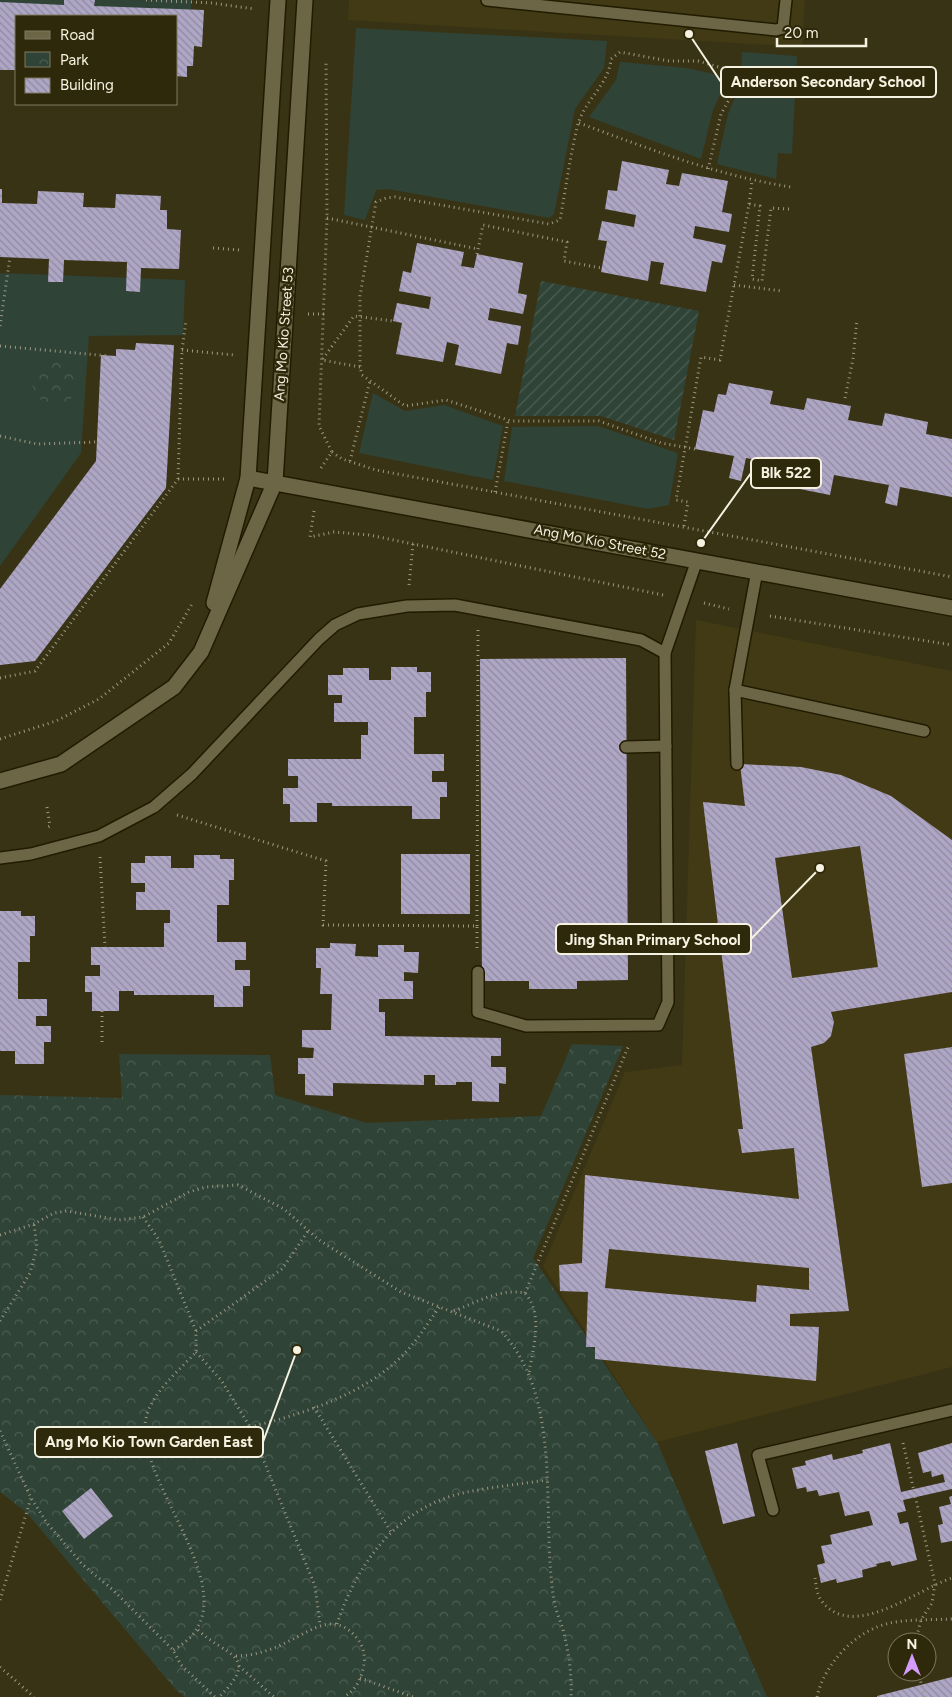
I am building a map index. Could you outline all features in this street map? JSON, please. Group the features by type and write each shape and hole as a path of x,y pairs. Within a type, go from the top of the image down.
{"street":[{"name":"Ang Mo Kio Street 53","path":"201,652 248,478 278,0"},
{"name":"Ang Mo Kio Street 53","path":"0,780 61,764 174,687 201,652 275,482 305,0"},
{"name":"Ang Mo Kio Street 52","path":"248,478 952,608"}],"lane":[{"path":"487,0 776,30 783,28 786,0"},
{"path":"478,972 478,1012 526,1026 658,1025 668,1002 665,653 697,560"},
{"path":"737,764 735,690 757,571"},
{"path":"0,858 31,854 99,836 154,807 192,774 335,625 358,614 407,606 454,605 641,640 665,653"},
{"path":"735,690 924,731"},
{"path":"626,747 666,746"},
{"path":"773,1510 758,1455 952,1410"}],"path":[{"path":"146,0 211,3 256,9"},
{"path":"695,448 661,443 599,421 508,421 446,400 405,406 362,375 360,367 362,317 360,296 376,202 386,198 395,197 549,224 560,220 579,123 588,103 610,72 611,59 620,52 669,61 698,61 726,69 733,81 734,91 721,114 708,170"},
{"path":"326,56 328,218 319,426 332,452 350,461 376,470 952,577"},
{"path":"579,123 708,170 752,181 791,187"},
{"path":"684,526 688,502 676,500 701,356 720,360 750,204 752,181"},
{"path":"750,204 760,206 752,279 762,281 771,208 789,209"},
{"path":"328,218 478,249"},
{"path":"477,254 483,225 567,242 564,261 601,268"},
{"path":"213,248 241,250"},
{"path":"0,326 10,257"},
{"path":"734,285 782,292"},
{"path":"322,360 354,316 394,321"},
{"path":"846,398 853,359 857,319"},
{"path":"0,678 36,671 178,479 182,350 186,321"},
{"path":"0,346 109,356"},
{"path":"182,350 235,356"},
{"path":"322,360 360,367"},
{"path":"350,461 370,380"},
{"path":"495,492 508,421"},
{"path":"0,436 38,444 96,442"},
{"path":"332,452 321,468 310,537 334,532 369,535 750,613 952,645"},
{"path":"178,479 226,478"},
{"path":"407,606 413,544"},
{"path":"0,739 56,721 98,699 169,643 192,603"},
{"path":"478,610 478,972"},
{"path":"42,828 50,826 47,807"},
{"path":"154,807 326,862 322,925 477,926"},
{"path":"99,836 105,947"},
{"path":"102,1011 102,1045"},
{"path":"525,1294 638,1025"},
{"path":"0,1235 34,1224 54,1213 68,1211 119,1220 143,1217 189,1192 206,1187 238,1185 284,1209 308,1231 401,1292 501,1331 512,1342 529,1373 540,1410 547,1480 554,1601 572,1674 571,1697"},
{"path":"143,1217 159,1240 196,1331 196,1352 154,1400 146,1419 146,1440 151,1461 198,1568 204,1598 198,1630 187,1643 173,1650"},
{"path":"0,1321 30,1273 37,1248 34,1224"},
{"path":"196,1331 282,1270 308,1231"},
{"path":"453,1312 493,1294 508,1292 525,1294"},
{"path":"525,1294 534,1308 536,1319 529,1373"},
{"path":"250,1426 314,1408 354,1390 383,1373 403,1355 440,1306"},
{"path":"196,1352 221,1380 250,1426 315,1586 320,1625"},
{"path":"314,1408 390,1532"},
{"path":"898,1423 935,1583 932,1603 921,1620 918,1632"},
{"path":"0,1431 31,1498 47,1523 82,1564 113,1590 173,1650 181,1665 215,1697"},
{"path":"337,1624 345,1600 365,1567 399,1522 424,1507 465,1492 547,1480"},
{"path":"0,1600 31,1498"},
{"path":"815,1578 820,1600 838,1614 865,1616 898,1605 935,1583 952,1578"},
{"path":"818,1697 832,1663 857,1637 889,1623 952,1619"},
{"path":"236,1656 270,1650 320,1625 337,1624 352,1632 363,1645 364,1664 360,1678 353,1691 344,1697"},
{"path":"198,1630 236,1656 239,1665 274,1697"},
{"path":"219,1697 236,1678 239,1665"},
{"path":"0,1667 34,1697"},
{"path":"360,1678 413,1697"},
{"path":"921,1682 925,1697"}],"shaded area":[{"path":"349,0 805,0 802,47 348,20"},
{"path":"696,620 952,671 952,1367 657,1442 543,1266 625,1072 682,1065"}],"green space":[{"path":"0,0 191,0 191,12 0,4"},
{"path":"356,28 607,41 604,68 575,109 554,214 549,218 388,189 376,190 365,220 344,215"},
{"path":"742,52 797,56 792,154 778,153 776,179 717,164 728,114 740,85"},
{"path":"620,62 687,68 718,75 724,86 713,110 701,159 589,117 616,80"},
{"path":"0,273 185,280 183,335 89,336 81,453 0,566"},
{"path":"541,281 699,311 674,440 601,416 515,416"},
{"path":"51,359 59,359 68,363 74,369 78,382 74,395 68,401 59,405 51,405 42,401 36,395 32,386 32,378 36,369 42,363"},
{"path":"373,393 405,411 444,405 503,426 493,480 359,453"},
{"path":"598,426 678,453 669,505 648,509 504,481 512,427"},
{"path":"572,1044 623,1046 533,1258 657,1442 767,1697 185,1697 177,1691 26,1512 0,1492 0,1095 122,1098 119,1054 270,1055 275,1095 367,1123 541,1116"}],"building":[{"path":"64,0 95,0 94,6 204,10 202,47 194,46 193,66 187,66 187,77 178,76 178,15 15,15 15,70 0,70 0,2 64,5"},
{"path":"622,161 669,170 666,184 679,186 682,173 728,181 722,212 732,214 729,232 695,226 693,238 726,245 722,263 712,261 706,292 660,284 664,263 651,261 648,281 601,272 607,241 598,240 602,221 634,227 636,215 605,209 608,190 617,191"},
{"path":"0,189 2,189 2,203 37,204 38,191 84,193 83,207 115,208 116,194 161,196 160,210 167,210 167,229 181,230 179,269 141,268 140,292 126,291 127,262 64,260 63,282 48,282 49,259 0,257"},
{"path":"417,243 464,252 461,266 474,268 477,254 523,263 518,293 527,295 523,314 490,308 488,320 521,326 518,345 507,343 501,374 455,365 459,345 447,342 443,362 396,354 402,323 393,321 397,303 429,309 431,297 399,291 403,271 411,273"},
{"path":"136,343 174,345 166,488 35,661 0,665 0,589 96,461 101,355 116,356 116,349 135,350"},
{"path":"729,383 773,391 770,404 804,410 807,398 851,406 848,420 882,426 885,413 928,422 926,434 952,439 952,497 900,487 897,506 885,503 889,485 834,475 830,495 795,488 799,468 746,458 741,481 729,478 734,456 695,449 703,410 714,412 718,394 726,395"},
{"path":"626,658 628,980 577,981 577,989 529,989 529,981 482,981 480,659"},
{"path":"391,667 417,667 417,672 431,672 431,692 426,692 426,717 414,717 414,754 444,754 444,771 432,771 432,782 447,782 447,797 440,797 440,819 412,819 412,806 332,806 332,803 317,803 317,822 290,822 290,804 283,804 283,788 298,788 298,776 288,776 288,759 361,759 361,735 368,735 368,722 334,722 334,703 342,703 342,695 328,695 328,675 343,675 343,668 369,668 369,680 391,680"},
{"path":"740,764 801,767 841,775 891,796 952,840 952,992 831,1012 834,1022 831,1036 824,1043 811,1047 849,1311 790,1314 790,1326 819,1327 816,1381 595,1359 595,1347 586,1347 588,1292 560,1291 559,1265 582,1263 585,1175 799,1199 794,1148 742,1153 738,1129 743,1129 703,802 745,806","holes":["860,846 878,967 792,978 775,858","609,1249 809,1268 809,1290 757,1285 756,1302 605,1288"]},
{"path":"401,854 470,854 470,914 401,914"},
{"path":"194,855 220,855 220,859 234,859 234,880 229,880 229,905 217,905 217,942 246,942 246,960 235,960 235,970 250,970 250,986 243,986 243,1007 214,1007 214,995 134,995 134,991 119,991 119,1011 92,1011 92,992 85,992 85,976 100,976 100,965 91,965 91,947 164,947 164,923 170,923 170,910 136,910 136,892 145,892 145,883 131,883 131,863 145,863 145,856 171,856 171,868 194,868"},
{"path":"0,911 21,911 21,916 35,916 35,936 30,936 30,962 18,962 18,999 47,999 47,1016 36,1016 36,1026 51,1026 51,1042 44,1042 44,1064 15,1064 15,1051 0,1051"},
{"path":"330,943 356,944 355,956 378,957 378,945 404,945 404,952 419,952 418,973 404,972 404,981 413,981 413,999 379,999 379,1012 385,1012 385,1036 501,1038 501,1056 491,1056 491,1067 506,1067 506,1084 499,1083 499,1102 472,1101 472,1082 456,1082 456,1085 435,1085 435,1075 424,1075 424,1085 333,1083 333,1096 305,1095 305,1074 298,1074 298,1058 313,1058 314,1048 302,1047 302,1030 331,1030 332,994 320,994 321,968 316,968 316,948 330,948"},
{"path":"952,1047 952,1183 922,1187 904,1054"},
{"path":"737,1443 755,1516 723,1524 705,1451"},
{"path":"890,1443 901,1492 945,1482 943,1474 932,1477 931,1471 923,1473 918,1453 952,1443 952,1489 903,1500 906,1511 897,1513 900,1524 908,1522 917,1560 892,1566 890,1561 876,1564 877,1566 862,1570 863,1577 837,1583 836,1579 821,1583 817,1565 825,1563 821,1546 832,1544 830,1535 873,1525 869,1511 845,1516 839,1492 819,1496 817,1490 807,1492 806,1487 797,1489 792,1468 806,1465 805,1461 832,1454 833,1460 863,1453 862,1450"},
{"path":"91,1488 113,1516 84,1539 62,1511"},
{"path":"952,1496 952,1541 941,1543 938,1525 943,1524 939,1507 951,1504 949,1497"},
{"path":"952,1677 952,1697 877,1697 937,1682"}],"place":[{"name":"Anderson Secondary School","path":"689,34"},
{"name":"Blk 522","path":"701,543"},
{"name":"Jing Shan Primary School","path":"820,868"},
{"name":"Ang Mo Kio Town Garden East","path":"297,1350"}]}
